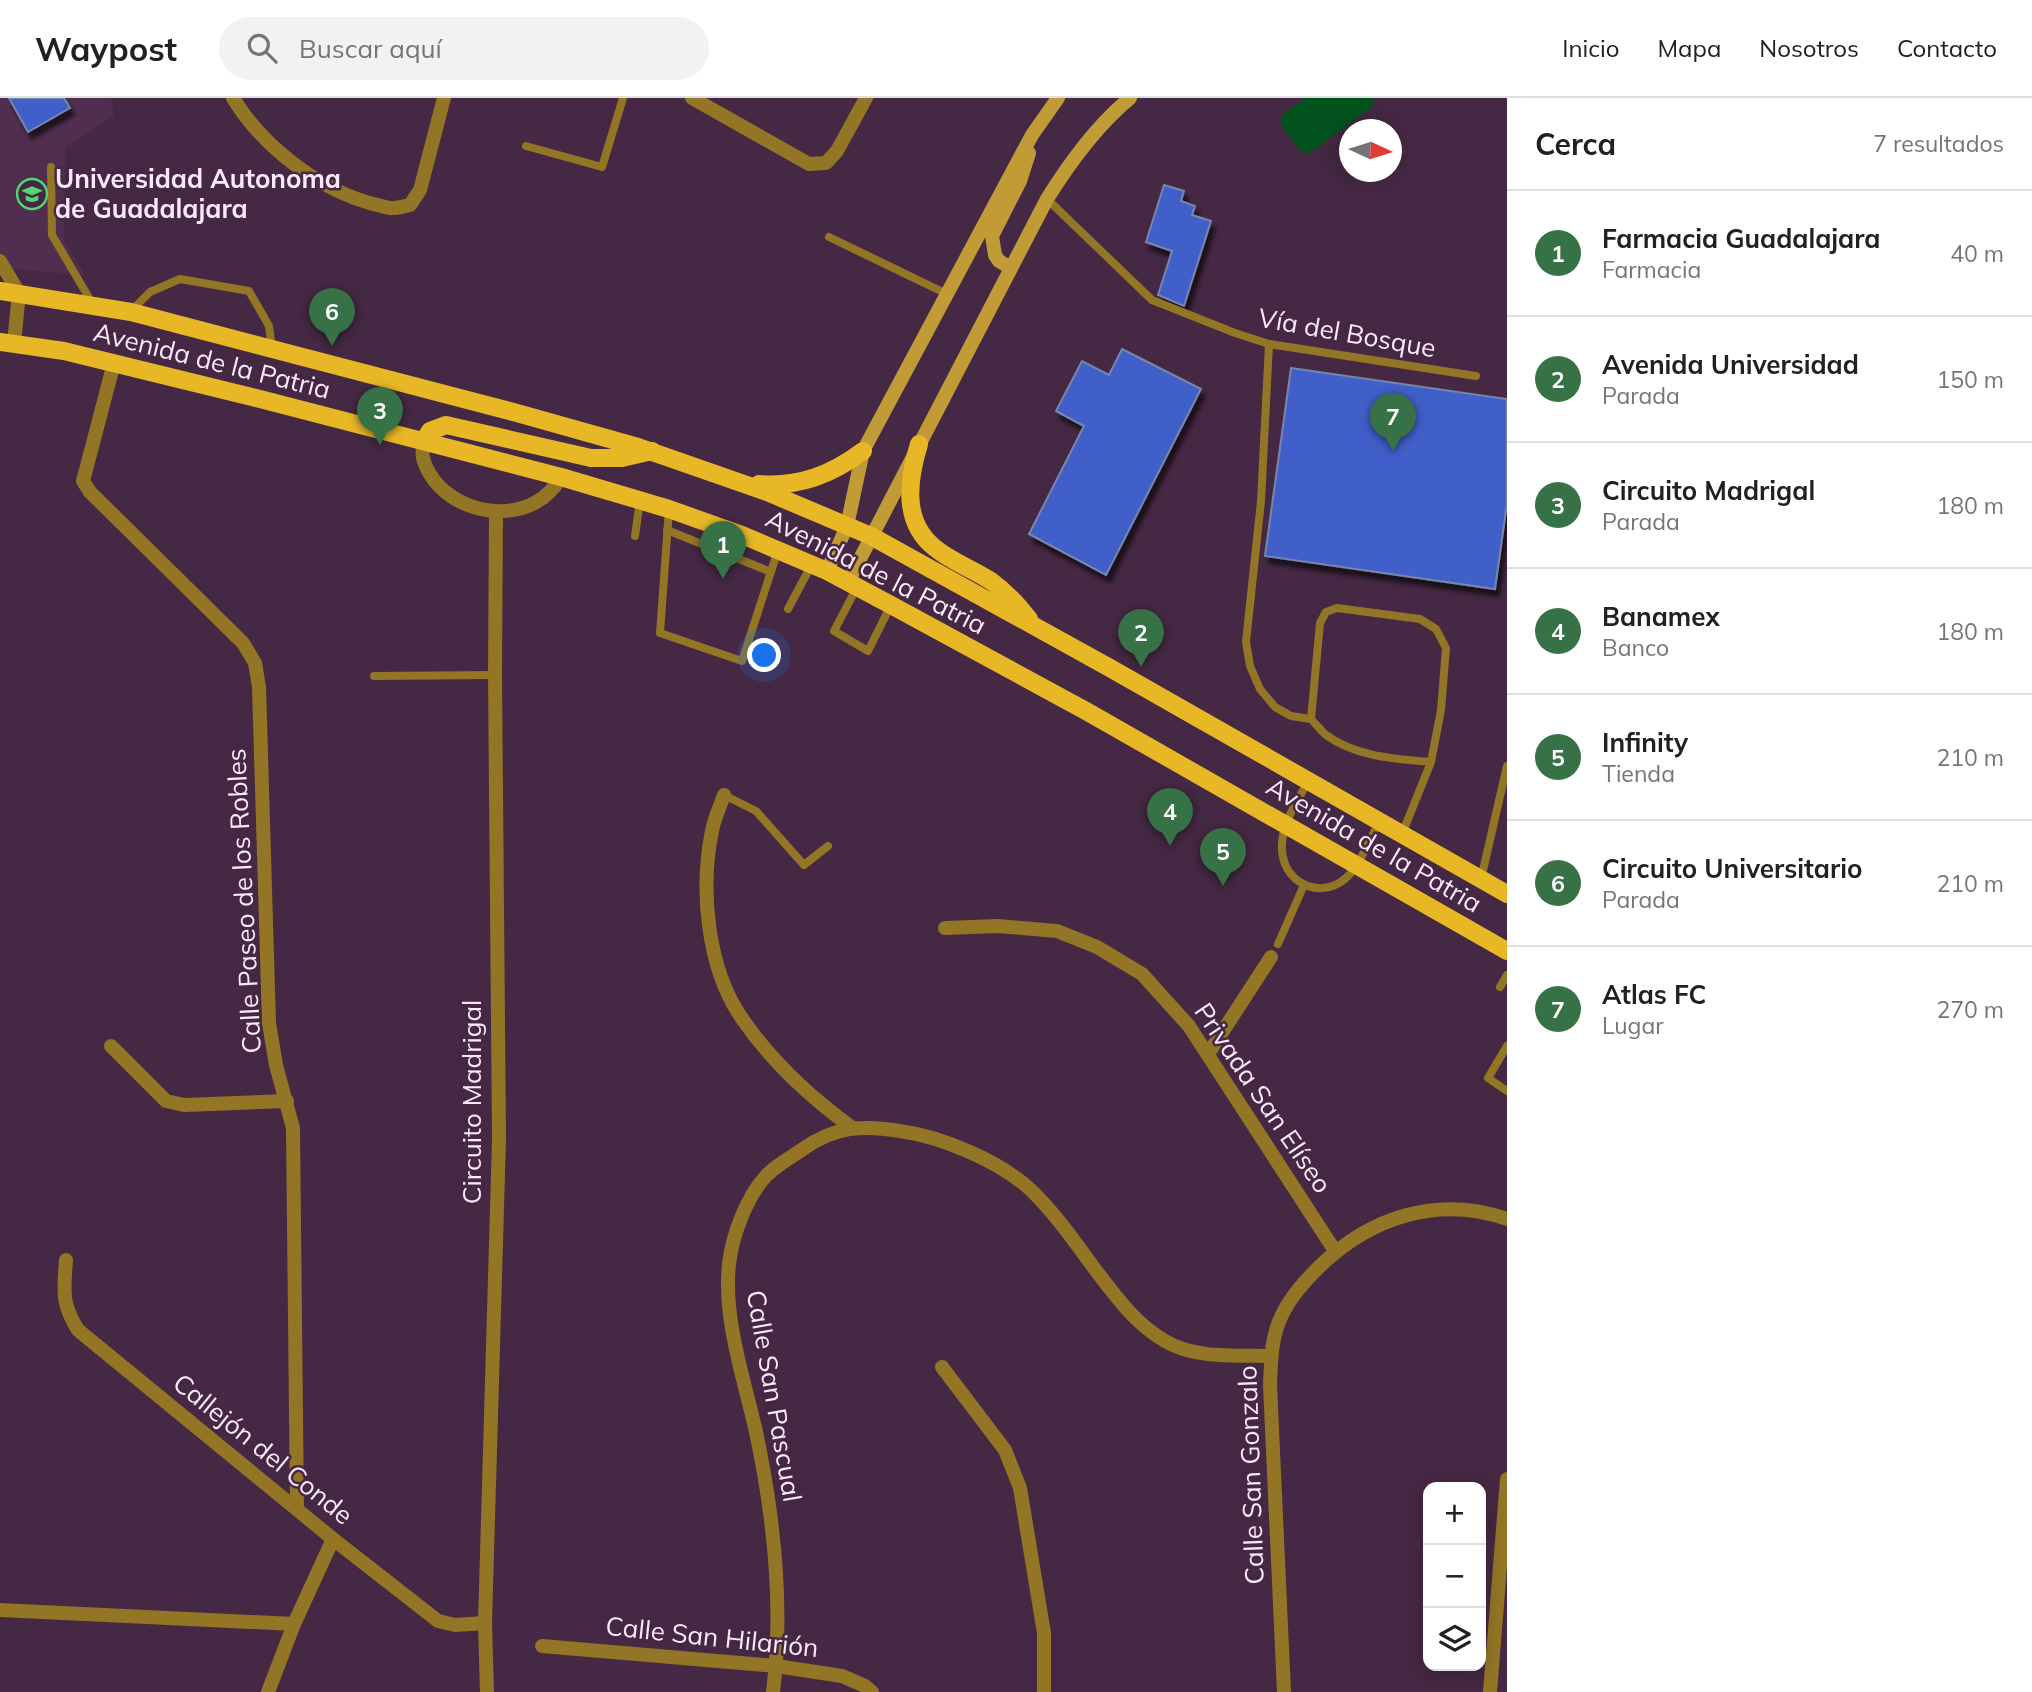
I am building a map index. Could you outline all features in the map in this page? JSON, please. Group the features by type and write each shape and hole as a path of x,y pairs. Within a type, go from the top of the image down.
{"main road":[{"path":"819,568 847,526 863,451 1032,135 1058,98"},
{"path":"852,584 871,536 1047,200 1066,168 1091,136 1130,98"},
{"path":"1011,268 999,261 995,255 992,236 1024,172 1032,135"},
{"name":"Avenida de la Patria","path":"0,291 131,312 517,413 652,452 767,492 871,536 1309,780 1507,894"},
{"name":"Avenida de la Patria","path":"7,343 64,351 424,441 640,500 729,530 819,568 891,604 1507,951"},
{"path":"424,441 430,431 446,425 591,457 622,458 652,452"},
{"path":"919,444 909,493 913,515 923,534 936,549 991,581 1012,599 1035,627"},
{"path":"716,474 761,484 791,484 836,470 863,451"},
{"path":"1477,934 1507,935"}],"street":[{"path":"233,98 265,139 295,164 326,185 360,200 393,209 410,205 420,190 444,98"},
{"path":"698,99 809,164 826,163 837,151 866,98"},
{"path":"0,261 19,293 7,343"},
{"name":"Calle Paseo de los Robles","path":"114,363 83,481 243,643 256,663 269,1023 276,1065 292,1128 297,1509"},
{"path":"424,441 423,458 433,479 449,496 471,508 496,513 519,508 549,492 561,477"},
{"name":"Circuito Madrigal","path":"487,1692 485,1623 499,1139 496,513"},
{"path":"724,795 712,829 707,866 708,915 717,965 740,1016 774,1059 821,1105 851,1127"},
{"name":"Privada San Elíseo","path":"945,928 998,926 1057,931 1097,947 1142,974 1189,1026 1335,1251"},
{"path":"1208,1054 1274,951"},
{"path":"111,1046 166,1101 184,1105 287,1101"},
{"name":"Calle San Pascual","path":"773,1692 776,1666 775,1555 769,1497 729,1307 729,1264 739,1220 766,1175 811,1144 851,1127 873,1127 914,1133 961,1148 1004,1171 1031,1191 1133,1316 1167,1343 1193,1351 1221,1355 1271,1356"},
{"name":"Calle San Gonzalo","path":"1284,1692 1271,1418 1271,1356 1281,1317 1291,1299 1335,1251 1376,1225 1412,1212 1434,1209 1481,1212 1507,1219"},
{"name":"Callejón del Conde","path":"66,1260 64,1290 67,1313 78,1330 333,1539 438,1621 455,1625 485,1623"},
{"path":"942,1367 1004,1450 1020,1488 1044,1633 1044,1692"},
{"path":"1490,1692 1507,1479"},
{"path":"268,1692 294,1624 333,1539"},
{"path":"0,1611 294,1624"},
{"name":"Calle San Hilarión","path":"542,1646 776,1666 842,1676 872,1692"}],"lane":[{"path":"526,146 602,166 624,98"},
{"path":"51,167 52,235 93,306"},
{"name":"Vía del Bosque","path":"1047,200 1152,300 1269,344 1476,376"},
{"path":"829,237 947,294"},
{"path":"131,312 150,292 180,279 249,291 268,326 272,349"},
{"path":"1269,344 1261,501 1246,642 1250,666 1260,689 1275,707 1291,716 1311,719 1327,735 1357,749 1388,759 1431,762"},
{"path":"635,536 640,500"},
{"path":"668,509 660,633 742,662 778,550"},
{"path":"667,530 771,572"},
{"path":"720,552 729,530"},
{"path":"788,609 819,568"},
{"path":"852,584 834,631 868,651 891,604"},
{"path":"1311,719 1320,623 1326,612 1337,608 1420,619 1436,629 1446,648 1441,709 1431,762 1402,834"},
{"path":"374,676 495,675"},
{"path":"1480,879 1507,766"},
{"path":"1309,780 1285,824 1282,850 1287,870 1304,886 1324,889 1348,877 1379,822"},
{"path":"724,795 756,811 804,865 828,846"},
{"path":"1274,951 1304,886"},
{"path":"1500,987 1507,975"},
{"path":"1507,1046 1488,1078 1507,1091"}],"shaded area":[{"name":"Universidad Autonoma de Guadalajara","path":"0,98 111,98 114,116 65,147 64,241 85,275 0,268"}],"green space":[{"path":"1305,98 1374,98 1373,106 1356,119 1339,119 1339,131 1310,153 1301,152 1281,125 1283,114"}],"building":[{"path":"9,98 64,98 70,108 28,132"},
{"path":"1164,185 1184,191 1181,201 1195,206 1192,215 1211,221 1184,306 1158,295 1172,251 1146,242"},
{"path":"1122,349 1201,389 1106,575 1029,534 1084,426 1056,411 1082,361 1109,375"},
{"path":"1291,368 1507,399 1507,503 1495,589 1265,556"}],"place":[{"name":"Universidad Autonoma de Guadalajara","path":"32,194"},
{"name":"Circuito Universitario","path":"332,346"},
{"name":"Circuito Madrigal","path":"380,445"},
{"name":"Atlas FC","path":"1393,451"},
{"name":"Farmacia Guadalajara","path":"723,579"},
{"name":"Avenida Universidad","path":"1141,667"},
{"name":"Banamex","path":"1170,846"},
{"name":"Infinity","path":"1223,886"}]}
